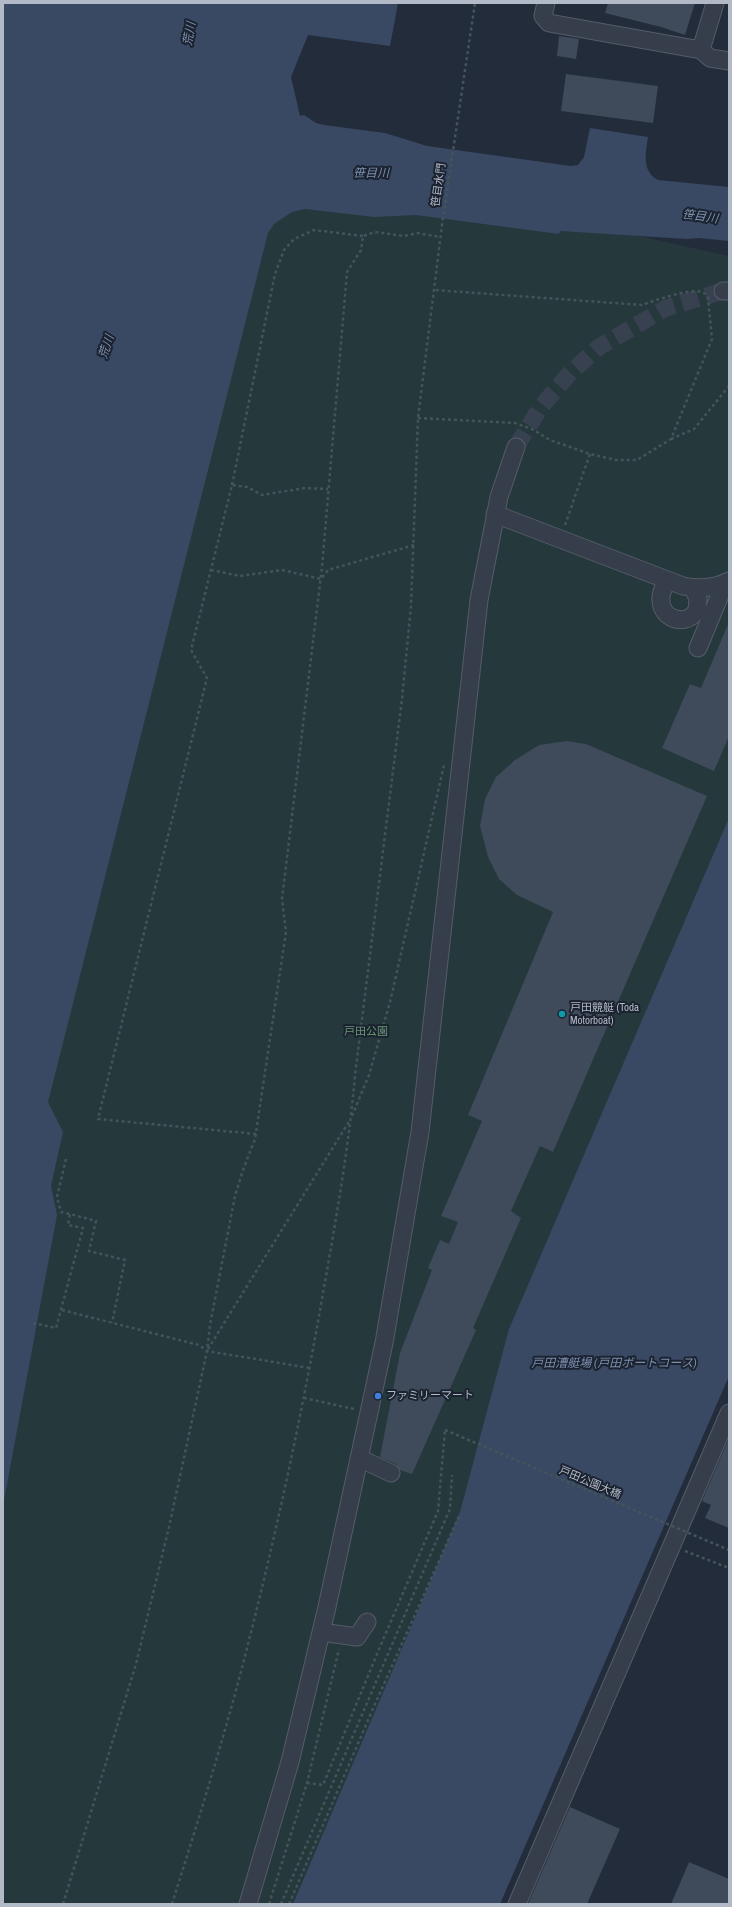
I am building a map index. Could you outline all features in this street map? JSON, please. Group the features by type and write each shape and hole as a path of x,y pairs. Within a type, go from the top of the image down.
{"street":[{"path":"546,3 543,16 549,23 701,50 710,58 729,62"},
{"path":"701,50 715,3"},
{"path":"248,1904 290,1762 321,1632 384,1343 420,1132 479,600 495,514 504,480 516,447"},
{"path":"495,514 667,580 693,588 709,588 727,582"},
{"path":"667,580 661,595 662,608 670,617 678,620 690,618 697,610 698,598 693,588"},
{"path":"698,648 727,582"},
{"path":"517,1904 728,1416"},
{"path":"359,1458 391,1473"},
{"path":"321,1632 357,1637 367,1622"}],"path":[{"name":"笹目水門","path":"351,1120 355,1075 402,698 411,606 418,418 442,225 475,3"},
{"path":"256,1134 98,1119 207,678 191,650 232,485 275,274 284,250 294,239 314,230 363,236 375,232 404,236 417,233 441,237"},
{"path":"63,1904 136,1664 170,1520 207,1350 210,1325 235,1196 256,1134 286,932 282,899 321,579 347,272 361,250 363,236"},
{"path":"434,290 642,305 675,295 693,292 704,293 708,298 712,338 670,439"},
{"path":"418,418 515,423 532,429 550,440 590,454 616,460 632,461 643,458 670,439 694,429 729,386"},
{"path":"565,525 590,454"},
{"path":"232,485 247,487 262,495 305,488 328,488"},
{"path":"321,579 328,570 414,545"},
{"path":"211,570 240,576 282,570 321,579"},
{"path":"207,1350 351,1120 369,1075 390,1002 444,764"},
{"path":"172,1904 245,1656 277,1526 310,1368 332,1243 351,1120"},
{"path":"66,1159 57,1197 61,1212 96,1220 89,1251 125,1260 112,1323"},
{"path":"33,1323 56,1328 83,1228 68,1225 70,1214"},
{"path":"62,1310 199,1345 207,1350 310,1368"},
{"path":"304,1398 354,1408 354,1416"},
{"name":"戸田公園大橋","path":"307,1783 323,1785 438,1511 445,1430 729,1550"},
{"path":"281,1904 450,1508 452,1475"},
{"path":"289,1904 375,1704 460,1514"},
{"path":"672,1545 729,1568"},
{"path":"269,1904 307,1783 339,1648"}],"green space":[{"name":"戸田公園","path":"174,133 729,256 729,1344 498,1904 3,1904 3,721"}],"water":[{"path":"3,3 398,3 390,46 308,35 291,77 300,116 304,115 316,123 324,125 385,133 427,146 571,166 578,165 584,157 590,128 648,137 646,155 647,166 649,172 658,180 729,187 729,241 699,238 687,239 560,231 559,234 416,215 374,217 305,209 292,212 274,224 268,233 48,1102 63,1132 51,1186 57,1215 3,1506"},
{"name":"戸田漕艇場 (戸田ボートコース)","path":"729,818 729,1376 500,1904 293,1904 460,1512 509,1329"}],"building":[{"path":"608,3 695,3 685,35 661,27 605,13"},
{"path":"559,36 579,39 576,59 557,56"},
{"path":"566,74 658,86 653,123 561,111"},
{"path":"729,622 729,736 714,771 662,748 690,684 701,688"},
{"name":"戸田競艇 (Toda Motorboat)","path":"567,741 586,744 707,796 553,1152 540,1146 511,1211 521,1218 473,1328 476,1330 412,1474 400,1470 396,1464 380,1457 400,1353 432,1270 428,1268 440,1240 449,1244 458,1222 441,1216 482,1121 468,1115 553,912 517,895 499,879 488,857 480,826 485,799 496,777 515,760 539,745"},
{"path":"729,1438 729,1528 705,1518 711,1505 702,1501"},
{"path":"570,1807 620,1829 587,1904 528,1904"},
{"path":"689,1862 729,1879 729,1904 671,1904"}],"tunnel":[{"path":"516,447 540,408 570,373 599,347 666,308 723,291"}],"place":[{"name":"戸田競艇 (Toda Motorboat)","path":"562,1014"},
{"name":"ファミリーマート","path":"378,1396"}],"water label":[{"name":"荒川","path":"190,34"},
{"name":"笹目川","path":"371,174"},
{"name":"笹目川","path":"700,217"},
{"name":"荒川","path":"107,347"}]}
